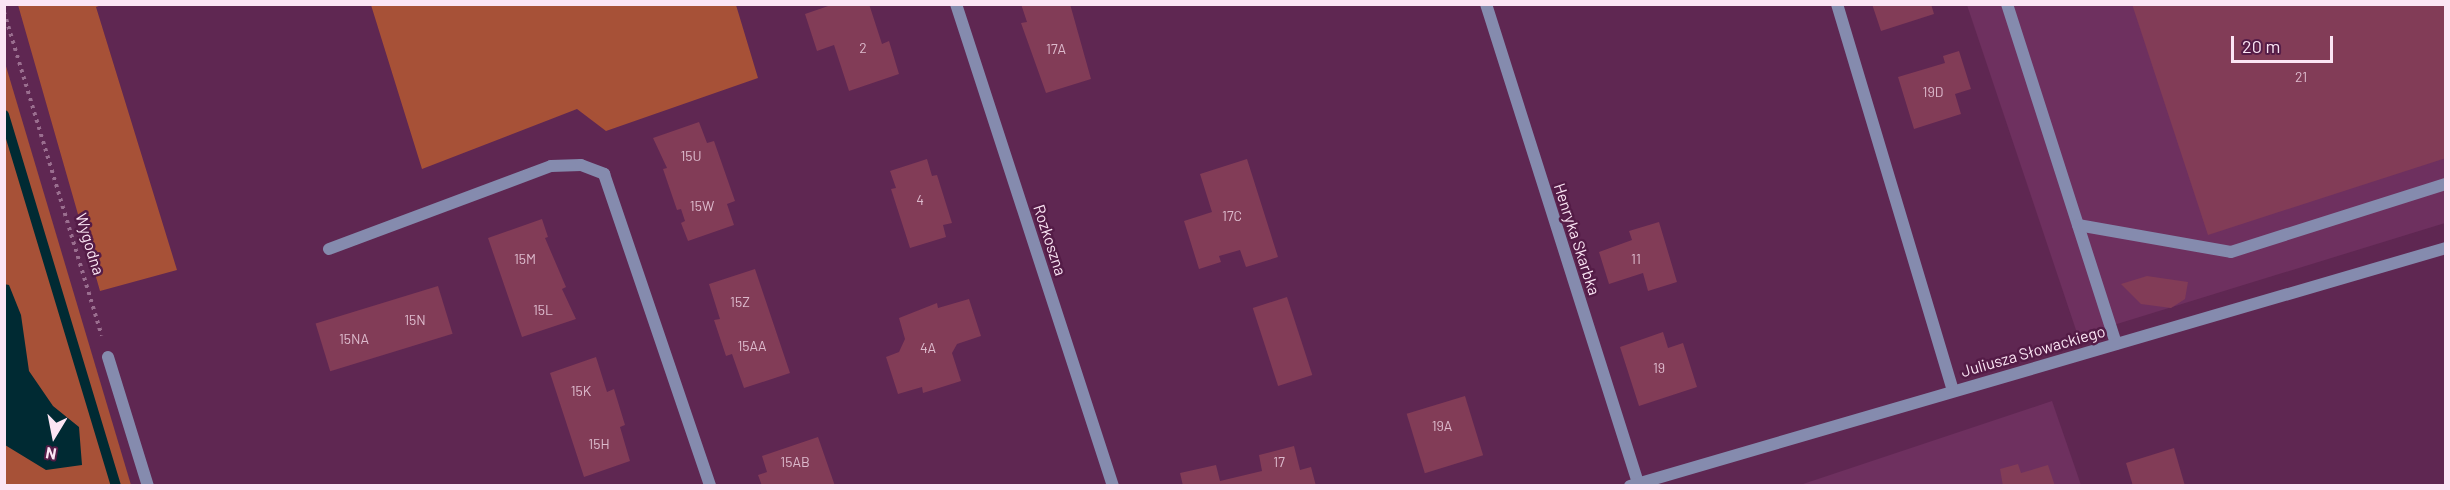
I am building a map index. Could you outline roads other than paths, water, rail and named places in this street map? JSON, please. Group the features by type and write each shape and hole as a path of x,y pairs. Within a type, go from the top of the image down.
{"street":[{"name":"Rozkoszna","path":"956,4 1113,486"},
{"name":"Henryka Skarbka","path":"1485,4 1634,484"},
{"path":"1838,4 1953,391"},
{"path":"2007,4 2116,344"},
{"path":"329,249 551,166 581,165 604,174 710,486"},
{"path":"2078,225 2231,252 2445,184"},
{"name":"Juliusza Słowackiego","path":"1634,484 2445,248"},
{"path":"108,357 148,486"}],"waterway":[{"path":"4,115 116,486"}]}
